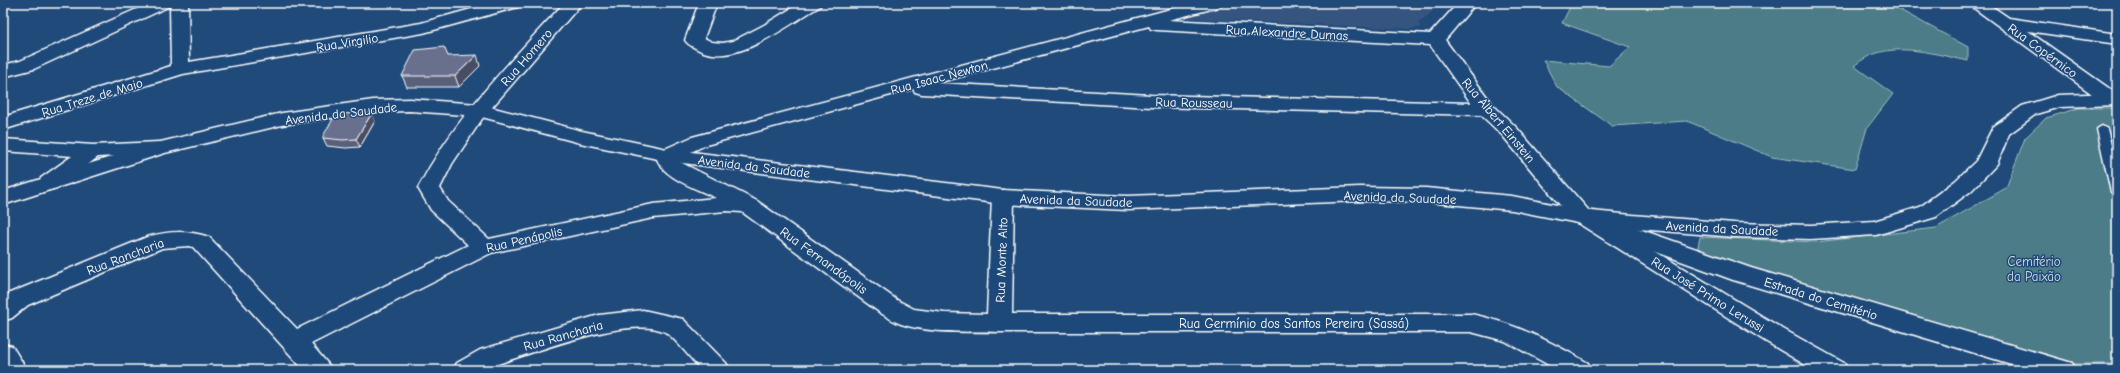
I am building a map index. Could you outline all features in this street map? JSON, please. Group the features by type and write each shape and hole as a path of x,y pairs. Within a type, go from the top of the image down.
{"street":[{"path":"3,71 27,65 164,3"},
{"path":"179,3 180,69"},
{"name":"Rua Virgilio","path":"180,69 423,28 512,3"},
{"name":"Rua Homero","path":"484,247 439,205 430,188 438,168 479,110 573,3"},
{"path":"708,3 694,40 700,46 714,49 734,46 754,39 813,3"},
{"name":"Rua Isaac Newton","path":"667,155 699,141 1213,3"},
{"path":"1435,40 1467,3"},
{"name":"Rua Copérnico","path":"1976,3 2113,98"},
{"path":"2005,23 2117,39"},
{"name":"Rua Alexandre Dumas","path":"1139,24 1435,40"},
{"name":"Rua Albert Einstein","path":"1435,40 1486,108 1509,131 1582,217"},
{"name":"Rua Treze de Maio","path":"3,124 180,69"},
{"name":"Rua Rousseau","path":"902,87 1151,101 1486,108"},
{"name":"Avenida da Saudade","path":"3,198 159,148 282,120 373,106 410,105 479,110 580,137 667,155 1003,197 1127,203 1360,194 1426,195 1512,203 1582,217 1684,227 1811,232 1876,228 1928,212 1963,186 1986,164 2000,131 2029,110 2058,101 2113,98"},
{"path":"3,145 93,151 159,148"},
{"path":"49,183 93,151"},
{"name":"Rua Fernandópolis","path":"667,155 668,163 675,169 749,206 888,306 908,317 944,322 998,323"},
{"name":"Rua Monte Alto","path":"998,323 1003,197"},
{"name":"Rua Penápolis","path":"294,341 484,247 653,211 726,204 749,206"},
{"name":"Rua José Primo Lerussi","path":"1582,217 1774,335 1835,370"},
{"name":"Estrada do Cemitério","path":"1582,217 1742,274 2063,370"},
{"name":"Rua Rancharia","path":"3,312 19,299 155,242 173,238 190,238 201,242 320,370"},
{"name":"Rua Rancharia","path":"466,370 489,357 599,324 643,319 674,325 717,370"},
{"name":"Rua Germínio dos Santos Pereira (Sassá)","path":"998,323 1471,323 1493,327 1522,337 1578,370"},
{"path":"3,353 14,370"}],"lane":[{"path":"2102,129 2117,192"}],"shaded area":[{"path":"1229,3 1441,3 1423,20 1418,22 1421,27 1410,29 1181,18"}],"green space":[{"path":"1572,3 1887,3 1968,47 1968,61 1939,54 1909,50 1880,52 1866,57 1854,66 1893,94 1867,128 1855,169 1772,157 1687,121 1612,126 1557,87 1543,60 1609,66 1630,47 1562,23"},
{"name":"Cemitério da Paixão","path":"2079,108 2117,108 2117,364 2063,364 1866,305 1697,251 1700,237 1816,242 1936,228 2006,188 2025,138 2046,118"}],"building":[{"path":"444,47 448,56 477,55 455,76 402,76 415,50"},
{"path":"372,113 356,139 343,140 323,138 336,114"}]}
